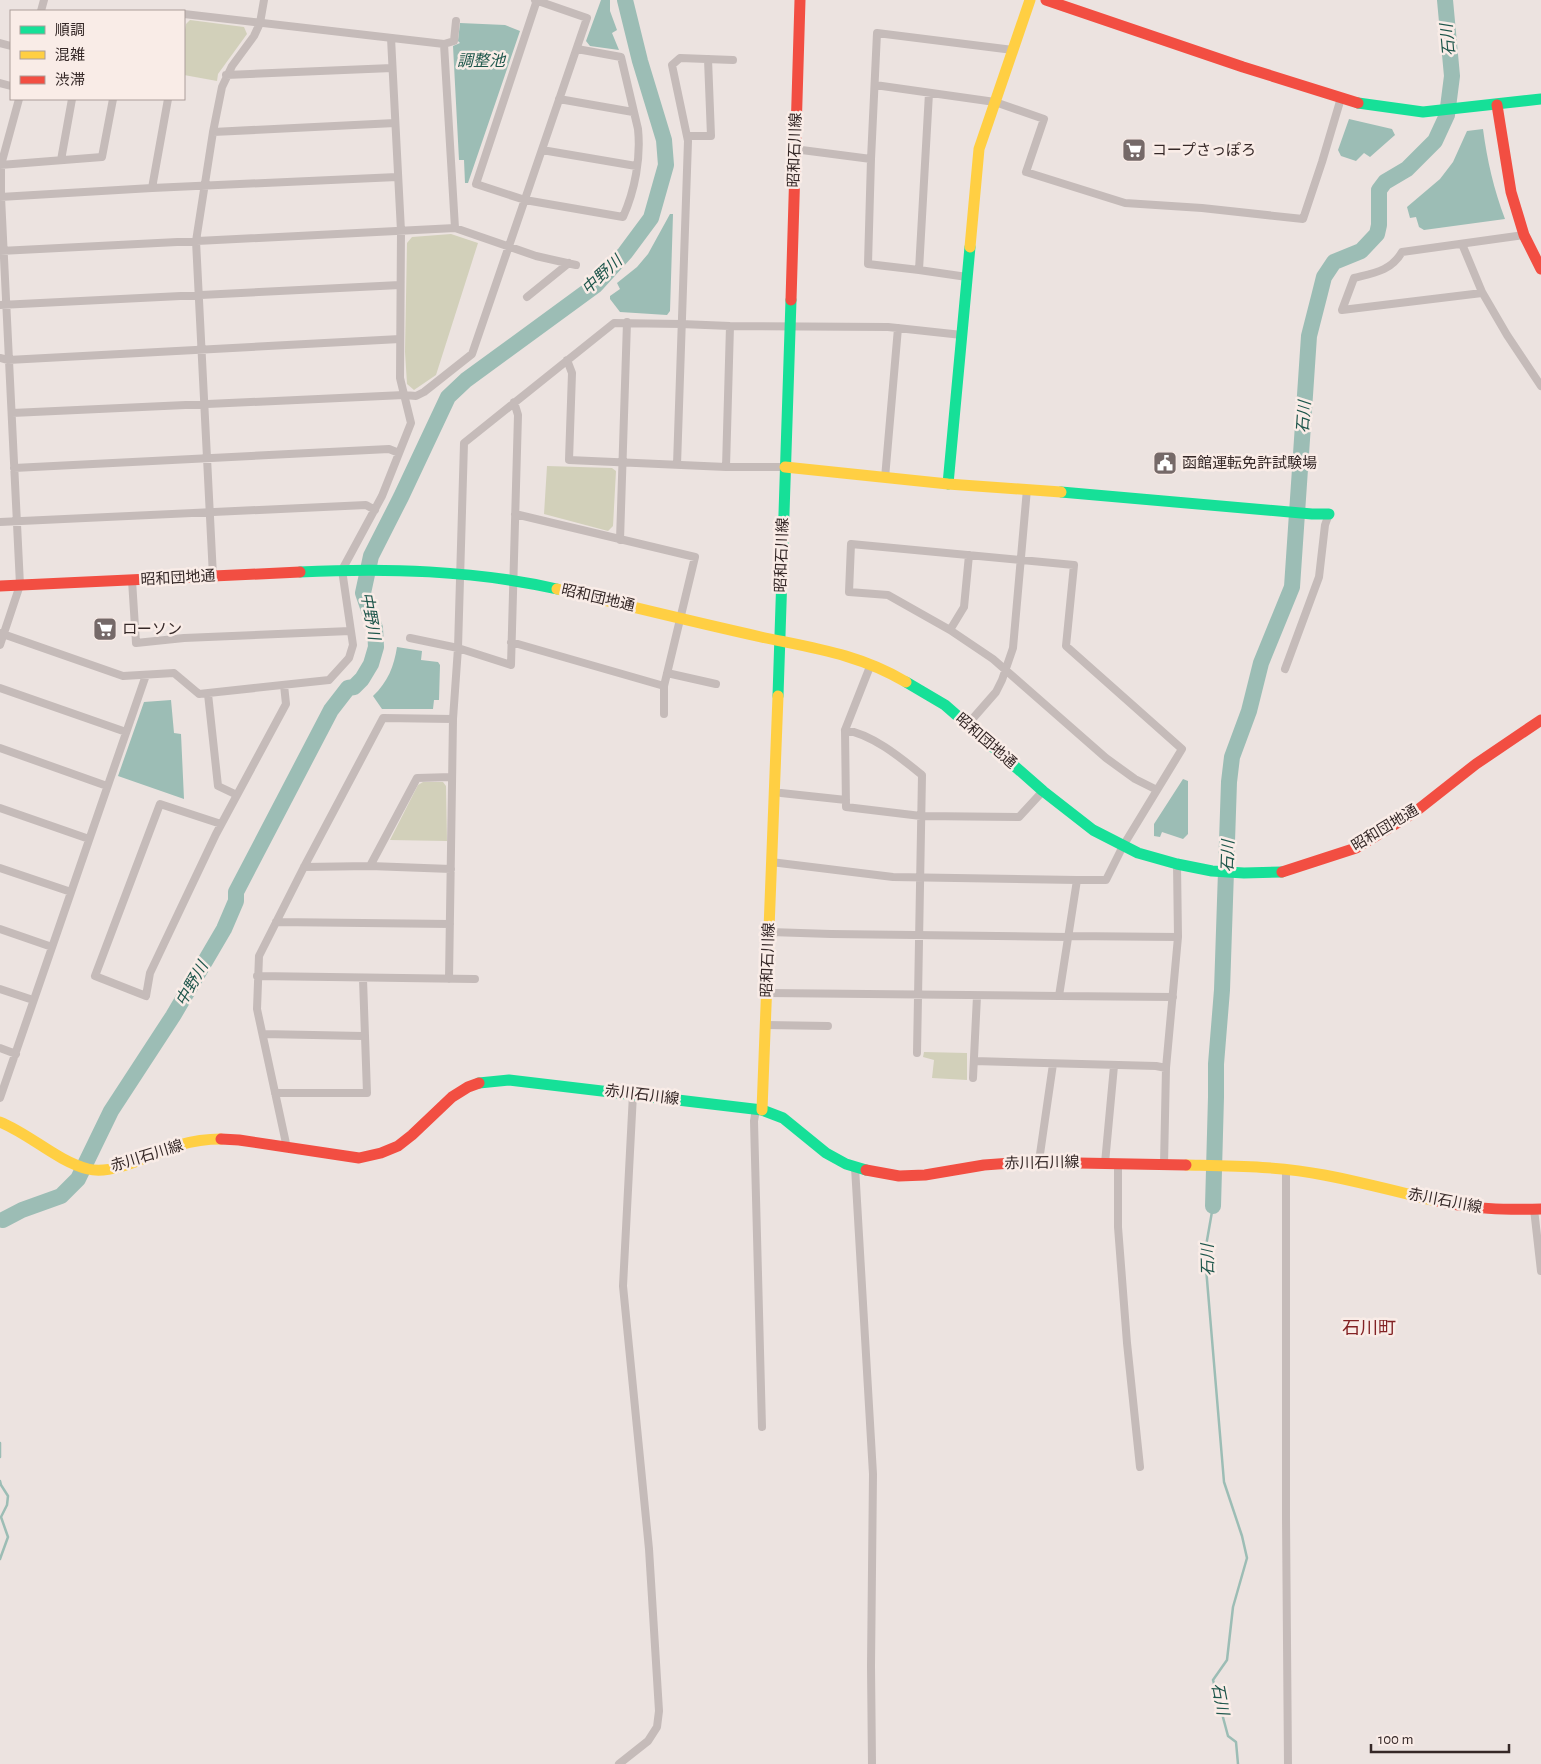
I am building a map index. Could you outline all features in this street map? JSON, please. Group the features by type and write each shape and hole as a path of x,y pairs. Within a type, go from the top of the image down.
{"street":[{"path":"213,576 196,241 222,87 226,76 254,36 260,23 264,0"},
{"path":"12,414 404,395 416,396 424,392 472,354 525,200 559,99 577,49 587,18 536,0 476,184 525,200 623,217 630,202 634,185 639,138 620,57 577,49"},
{"name":"昭和石川線","path":"759,1109 766,1024 770,932 800,0"},
{"path":"948,484 979,148 1030,0"},
{"path":"1046,0 1364,105 1423,112 1541,99"},
{"path":"185,14 444,44 454,41 456,20"},
{"path":"967,277 868,264 876,33 1013,50"},
{"path":"2,634 123,676 174,673 199,694 329,680 349,658 353,645 342,570 382,496 411,423 400,378 401,231 391,38"},
{"path":"444,44 455,228"},
{"path":"677,465 687,136 672,65 680,58 732,60"},
{"path":"687,136 710,136 708,59"},
{"path":"226,76 392,68"},
{"path":"875,85 995,102 1044,119 1026,172 1125,203 1202,208 1303,219 1341,98"},
{"path":"919,270 929,93"},
{"path":"559,99 634,112"},
{"path":"0,644 20,585 12,414 4,359 0,197 1,165 19,100"},
{"path":"61,160 72,100"},
{"path":"1,165 102,157 113,100"},
{"path":"152,188 168,100"},
{"path":"1497,105 1511,192 1524,236 1541,270"},
{"path":"213,132 395,123"},
{"path":"794,149 871,159"},
{"path":"542,150 636,166"},
{"path":"0,197 397,177"},
{"path":"2,251 455,228 508,248 572,264 527,297"},
{"path":"1482,293 1342,310 1354,278 1380,271 1396,261 1402,252 1524,236"},
{"path":"1462,244 1482,293 1541,386"},
{"path":"3,305 400,285"},
{"path":"620,540 627,322"},
{"path":"449,979 453,719 458,648 464,443 614,323 888,327 962,335"},
{"path":"726,467 730,326"},
{"path":"885,478 898,328"},
{"path":"4,359 400,339"},
{"path":"567,360 572,373 569,460 726,467 785,467 948,484 1329,514 1325,525 1319,577 1285,669"},
{"path":"410,638 458,648 511,665 518,415 514,402"},
{"path":"14,468 389,449 399,452"},
{"path":"968,724 996,692 1013,648 1027,489"},
{"path":"0,522 366,505 375,510"},
{"path":"515,514 695,557 664,686 664,714"},
{"path":"771,862 893,877 1106,880 1123,846 1182,749 1066,646 1074,565 851,544 849,592 888,595 950,630 981,650 1006,670 1106,758 1135,778 1157,790"},
{"path":"950,630 964,607 968,555"},
{"name":"昭和団地通","path":"0,586 342,570 460,573 552,588 680,616 762,637 780,639 837,652 871,664 928,694 968,724 1043,792 1084,824 1138,853 1212,871 1280,873 1356,848 1415,812 1476,764 1541,720"},
{"path":"132,580 136,643 184,638 350,631"},
{"path":"511,642 664,686"},
{"path":"871,664 845,730 846,807 921,816 1020,817 1043,792"},
{"path":"667,673 716,684"},
{"path":"0,1098 146,675"},
{"path":"221,824 160,804 95,976 146,996 150,973 221,824 286,704 284,685"},
{"path":"0,688 126,732"},
{"path":"208,694 218,786 237,795"},
{"path":"287,1148 257,1008 259,956 382,718 453,719"},
{"path":"845,730 871,740 902,759 922,775 917,1053"},
{"path":"0,748 108,786"},
{"path":"370,866 417,778 452,778"},
{"path":"782,793 846,800"},
{"path":"0,808 89,839"},
{"path":"1164,1164 1166,1068 1178,937 1177,864"},
{"path":"304,867 370,866 450,869"},
{"path":"0,868 71,892"},
{"path":"1059,996 1077,880"},
{"path":"276,922 450,924"},
{"path":"0,929 52,947"},
{"path":"770,932 919,936 1178,937"},
{"path":"258,976 362,979 475,979"},
{"path":"275,1093 367,1093 362,979"},
{"path":"0,989 33,1000"},
{"path":"766,993 1172,997"},
{"path":"973,1078 977,996"},
{"path":"766,1024 828,1026"},
{"path":"263,1034 364,1036"},
{"path":"0,1048 16,1054"},
{"path":"974,1061 1156,1066 1166,1068"},
{"path":"1039,1161 1053,1064"},
{"path":"1105,1163 1114,1066"},
{"name":"赤川石川線","path":"0,1122 15,1128 69,1162 81,1168 96,1170 114,1169 180,1144 211,1139 239,1140 351,1158 381,1154 398,1146 412,1136 452,1097 468,1088 483,1082 509,1080 759,1109 783,1118 826,1153 855,1167 876,1173 899,1176 926,1175 984,1166 1039,1161 1232,1166 1286,1170 1346,1180 1457,1206 1494,1210 1538,1209"},
{"path":"619,1764 648,1741 657,1727 659,1711 649,1549 623,1286 633,1094"},
{"path":"759,1109 754,1121 762,1427"},
{"path":"1118,1163 1118,1227 1127,1343 1140,1467"},
{"path":"855,1167 874,1474 871,1666 872,1764"},
{"path":"1286,1170 1288,1764"},
{"path":"1538,1209 1541,1271"}],"shaded area":[{"path":"190,20 244,27 247,34 218,74 217,81 185,75 186,24"},
{"path":"451,234 478,243 436,375 414,390 407,384 405,352 407,243 412,237"},
{"path":"547,466 612,468 616,471 613,526 608,531 544,514"},
{"path":"423,782 443,782 446,786 447,841 390,840 418,785"},
{"path":"924,1052 967,1053 967,1080 932,1078 934,1060 923,1057"}],"water":[{"path":"601,0 610,0 610,11 617,30 612,33 619,50 590,46 586,41"},
{"name":"調整池","path":"460,23 505,25 520,31 468,183 465,183 464,160 459,160 453,46 460,43 458,41"},
{"path":"1349,119 1392,129 1395,135 1370,157 1364,153 1356,161 1341,156 1338,150"},
{"path":"1483,129 1491,175 1505,219 1424,230 1419,227 1416,217 1410,218 1407,207 1440,179 1453,162 1467,131"},
{"path":"670,214 673,214 670,311 667,315 620,312 610,299 610,296 620,289 617,283 637,267 648,254"},
{"path":"397,647 422,651 421,660 438,662 440,665 439,700 434,700 433,709 382,709 373,696 383,685 389,673"},
{"path":"171,700 174,733 181,734 184,799 118,776 144,702"},
{"path":"1183,779 1188,781 1188,834 1183,839 1162,832 1160,837 1154,836 1154,824"}],"waterway":[{"name":"中野川","path":"3,1220 22,1210 61,1196 78,1179 111,1111 173,1016 224,929 236,901 236,892 331,710 348,688 354,687 362,679 371,664 376,647 375,628 363,593 371,556 448,397 466,380 596,285 625,253 651,218 666,165 664,140 640,61 625,0"},
{"name":"石川","path":"1213,1206 1216,1064 1222,990 1229,782 1232,757 1249,711 1261,663 1292,587 1309,336 1324,277 1334,262 1361,251 1377,234 1379,225 1379,190 1385,182 1407,169 1435,141 1447,115 1452,76 1445,0"},
{"name":"石川","path":"1213,1206 1206,1246 1206,1268 1224,1482 1242,1536 1247,1558 1233,1607 1227,1660 1213,1680 1228,1736 1236,1742 1238,1764"},
{"name":"中野川","path":"0,1443 0,1457"},
{"name":"中野川","path":"0,1481 8,1496 7,1505 1,1517 8,1537 0,1559"}],"traffic: fast":[{"path":"1358,103 1423,112 1541,99"},
{"path":"948,484 970,247"},
{"path":"778,696 791,300"},
{"path":"1061,492 1329,514"},
{"path":"300,572 365,570 461,574 557,589"},
{"path":"906,682 945,705 1043,791 1093,830 1138,853 1212,871 1244,873 1282,872"},
{"path":"479,1083 509,1080 762,1110 783,1118 826,1153 846,1164 866,1170"}],"traffic: slow":[{"path":"970,247 979,149 1030,0"},
{"path":"785,467 948,484 1061,492"},
{"path":"557,589 835,653 871,665 906,682"},
{"path":"762,1110 778,696"},
{"path":"0,1122 22,1133 65,1160 88,1169 98,1170 121,1167 184,1144 200,1140 221,1139"},
{"path":"1186,1165 1255,1167 1307,1172 1436,1201"}],"traffic: jam":[{"path":"791,300 800,0"},
{"path":"1046,0 1243,67 1358,103"},
{"path":"1497,105 1511,192 1524,235 1541,269"},
{"path":"0,586 300,572"},
{"path":"1282,872 1356,848 1415,812 1476,764 1541,720"},
{"path":"221,1139 359,1158 381,1153 398,1146 452,1097 468,1087 479,1083"},
{"path":"866,1170 899,1176 925,1175 984,1165 1024,1162 1186,1165"},
{"path":"1436,1201 1488,1208 1541,1209"}],"place":[{"name":"コープさっぽろ","path":"1134,150"},
{"name":"函館運転免許試験場","path":"1165,463"},
{"name":"ローソン","path":"105,629"}],"district":[{"name":"石川町","path":"1369,1329"}]}
